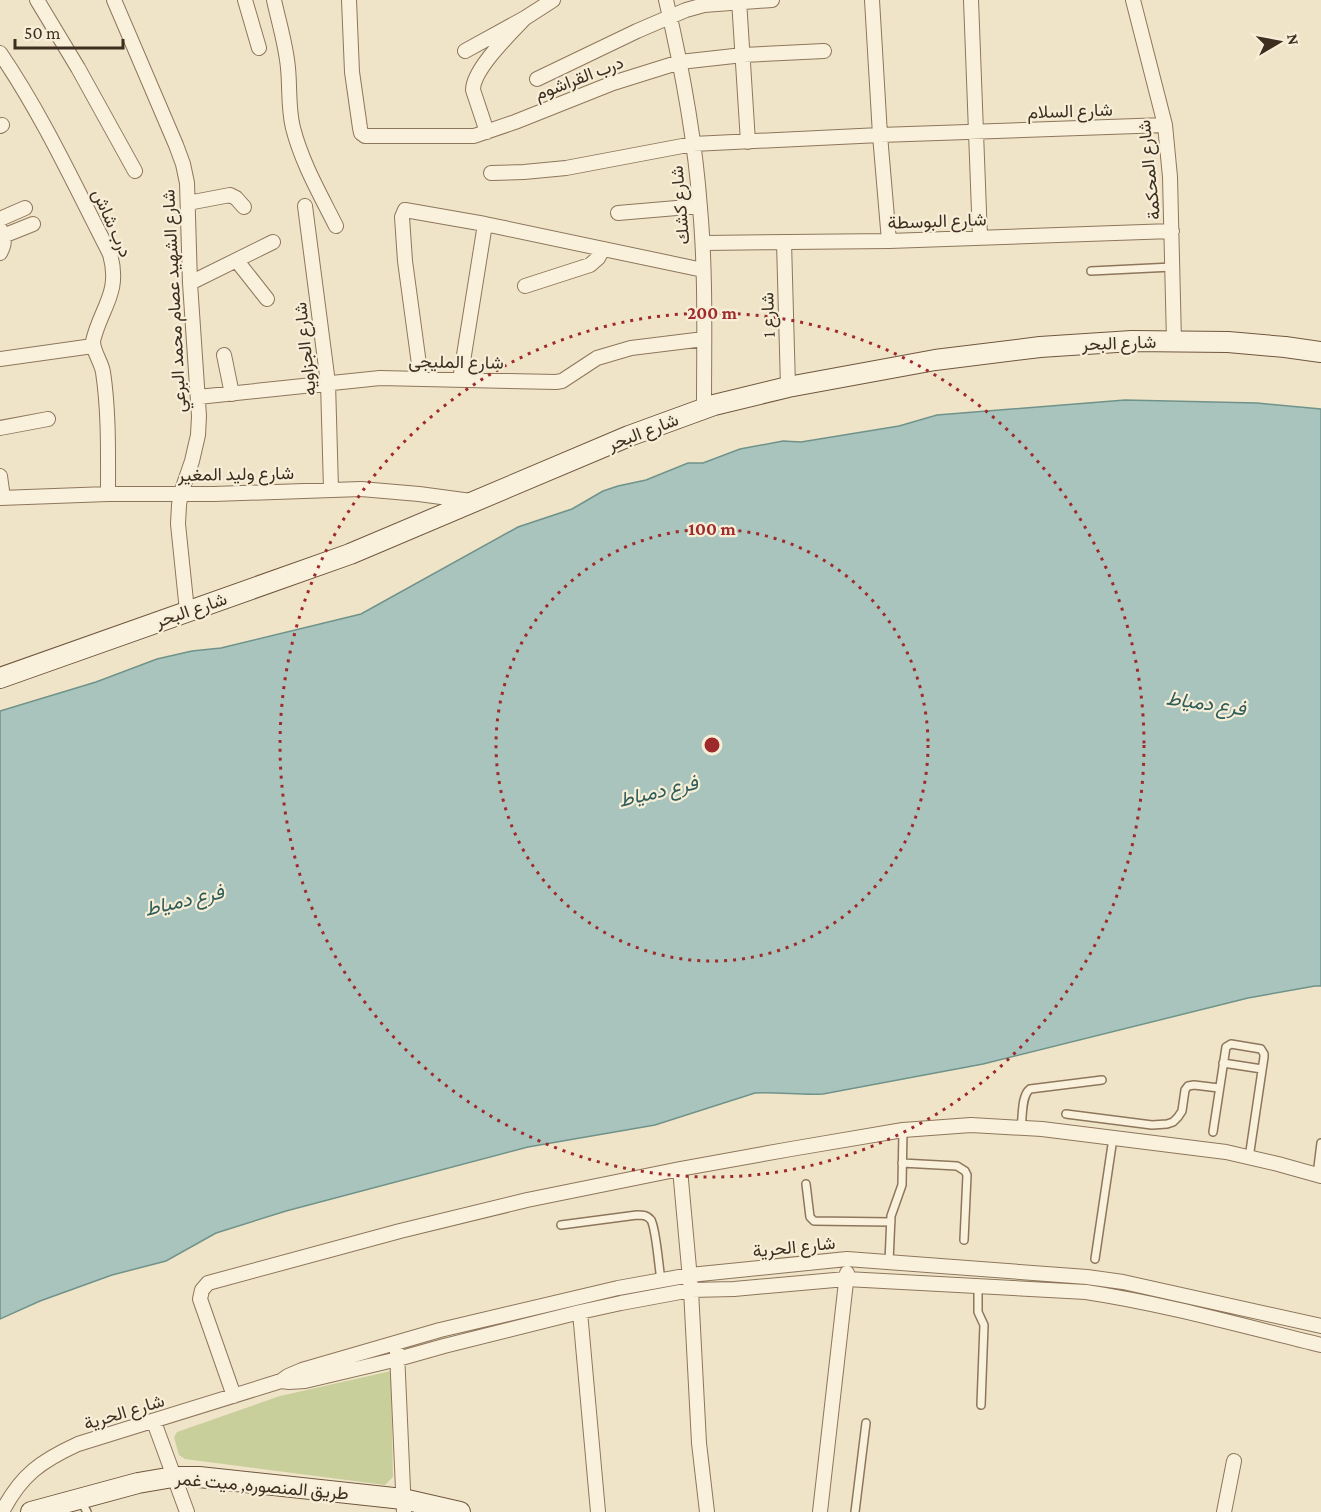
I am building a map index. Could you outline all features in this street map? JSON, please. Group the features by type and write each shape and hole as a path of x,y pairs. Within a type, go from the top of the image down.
{"street":[{"path":"37,0 135,171"},
{"name":"شارع الشهيد عصام محمد البرعي","path":"114,0 183,164 187,183 190,283 198,397 198,435 179,505 177,524 187,611"},
{"path":"245,0 259,48"},
{"path":"274,0 285,44 293,128 304,161 336,226"},
{"name":"درب القراشوم","path":"349,0 352,72 361,133 365,136 474,136 613,83 680,62 742,55 824,51"},
{"path":"465,51 553,0"},
{"name":"شارع كشك","path":"666,0 680,62 700,206 704,270 704,409"},
{"path":"537,79 670,17 704,5 772,0"},
{"path":"872,0 889,241"},
{"path":"971,0 980,238"},
{"name":"شارع المحكمة","path":"1133,0 1165,125 1170,177 1174,341"},
{"path":"739,1 748,142"},
{"path":"487,132 473,84 499,46 525,18"},
{"name":"درب شاش","path":"0,53 47,133 110,254 114,276 113,288 93,337 93,346"},
{"name":"شارع السلام","path":"491,173 566,168 693,144 1165,125"},
{"path":"188,203 230,195 244,207"},
{"name":"شارع الجزاويه","path":"305,206 328,383 331,489"},
{"path":"618,213 700,206"},
{"path":"0,219 25,208"},
{"path":"421,379 405,261 402,227 404,210 485,224 704,270"},
{"path":"0,253 4,243 2,232 33,224"},
{"path":"460,381 485,224"},
{"name":"شارع البوسطة","path":"703,243 889,241 1172,231"},
{"path":"190,283 273,242"},
{"name":"شارع 1","path":"784,242 788,387"},
{"path":"525,286 590,265 603,249"},
{"path":"237,261 267,299"},
{"name":"شارع المليجى","path":"198,397 380,378 556,382 562,381 597,358 631,348 704,339"},
{"name":"شارع البحر","path":"0,678 350,554 629,436 704,409 788,387 935,360 1028,348 1132,341 1228,342 1321,352"},
{"path":"0,359 93,346 103,372 107,416 108,494"},
{"path":"224,355 232,394"},
{"path":"0,428 48,419"},
{"path":"0,476 2,498"},
{"name":"شارع وليد المغير","path":"2,498 361,489 473,502"},
{"path":"234,1396 200,1299 202,1290 208,1283 516,1202 680,1169 903,1130 971,1125 1021,1127 1226,1152 1319,1175"},
{"path":"680,1169 690,1275 699,1443 707,1512"},
{"path":"820,1512 847,1259"},
{"name":"شارع الحرية","path":"2,1512 11,1493 30,1473 53,1456 78,1444 281,1381 302,1370 440,1330 618,1288 690,1275 847,1259 1087,1277 1134,1284 1321,1326"},
{"path":"972,1268 975,1286"},
{"path":"732,1271 734,1289"},
{"path":"1086,1292 1087,1277"},
{"name":"شارع الحرية","path":"281,1381 297,1382 398,1359 580,1312 691,1290 734,1289 846,1279 1086,1292 1188,1312 1321,1345"},
{"path":"618,1288 621,1303"},
{"path":"580,1312 598,1512"},
{"path":"395,1343 398,1359 403,1506"},
{"path":"154,1422 187,1512"},
{"path":"1224,1512 1234,1461"},
{"name":"طريق المنصوره, ميت غمر","path":"34,1512 83,1505 138,1483 173,1477 199,1477 460,1512"}],"lane":[{"path":"1091,271 1173,267"},
{"path":"1213,1132 1225,1049 1231,1044 1258,1048 1264,1054 1249,1158"},
{"path":"1222,1063 1262,1069"},
{"path":"1021,1127 1025,1095 1028,1090 1102,1080"},
{"path":"1066,1114 1152,1125 1167,1124 1173,1122 1182,1111 1185,1090 1188,1086 1219,1088"},
{"path":"889,1262 892,1211 902,1185 903,1130"},
{"path":"1095,1258 1113,1138"},
{"path":"1319,1175 1321,1143"},
{"path":"902,1163 957,1166 965,1171 967,1175 964,1240"},
{"path":"806,1184 810,1217 814,1221 891,1222"},
{"path":"561,1225 638,1215 648,1217 653,1226 661,1280"},
{"path":"975,1286 978,1312 984,1325 981,1405"},
{"path":"855,1512 866,1423"}],"green space":[{"path":"391,1371 393,1477 385,1485 185,1459 179,1455 174,1437 177,1432 280,1396"}],"water":[{"name":"فرع دمياط","path":"1125,400 1257,403 1321,409 1321,986 1248,998 983,1064 823,1094 755,1093 655,1125 528,1147 286,1211 216,1233 166,1261 112,1275 40,1301 0,1319 0,711 96,682 157,659 192,651 221,648 361,614 518,527 572,509 603,491 646,480 688,463 703,463 740,449 783,441 801,442 899,426 937,415"}]}
